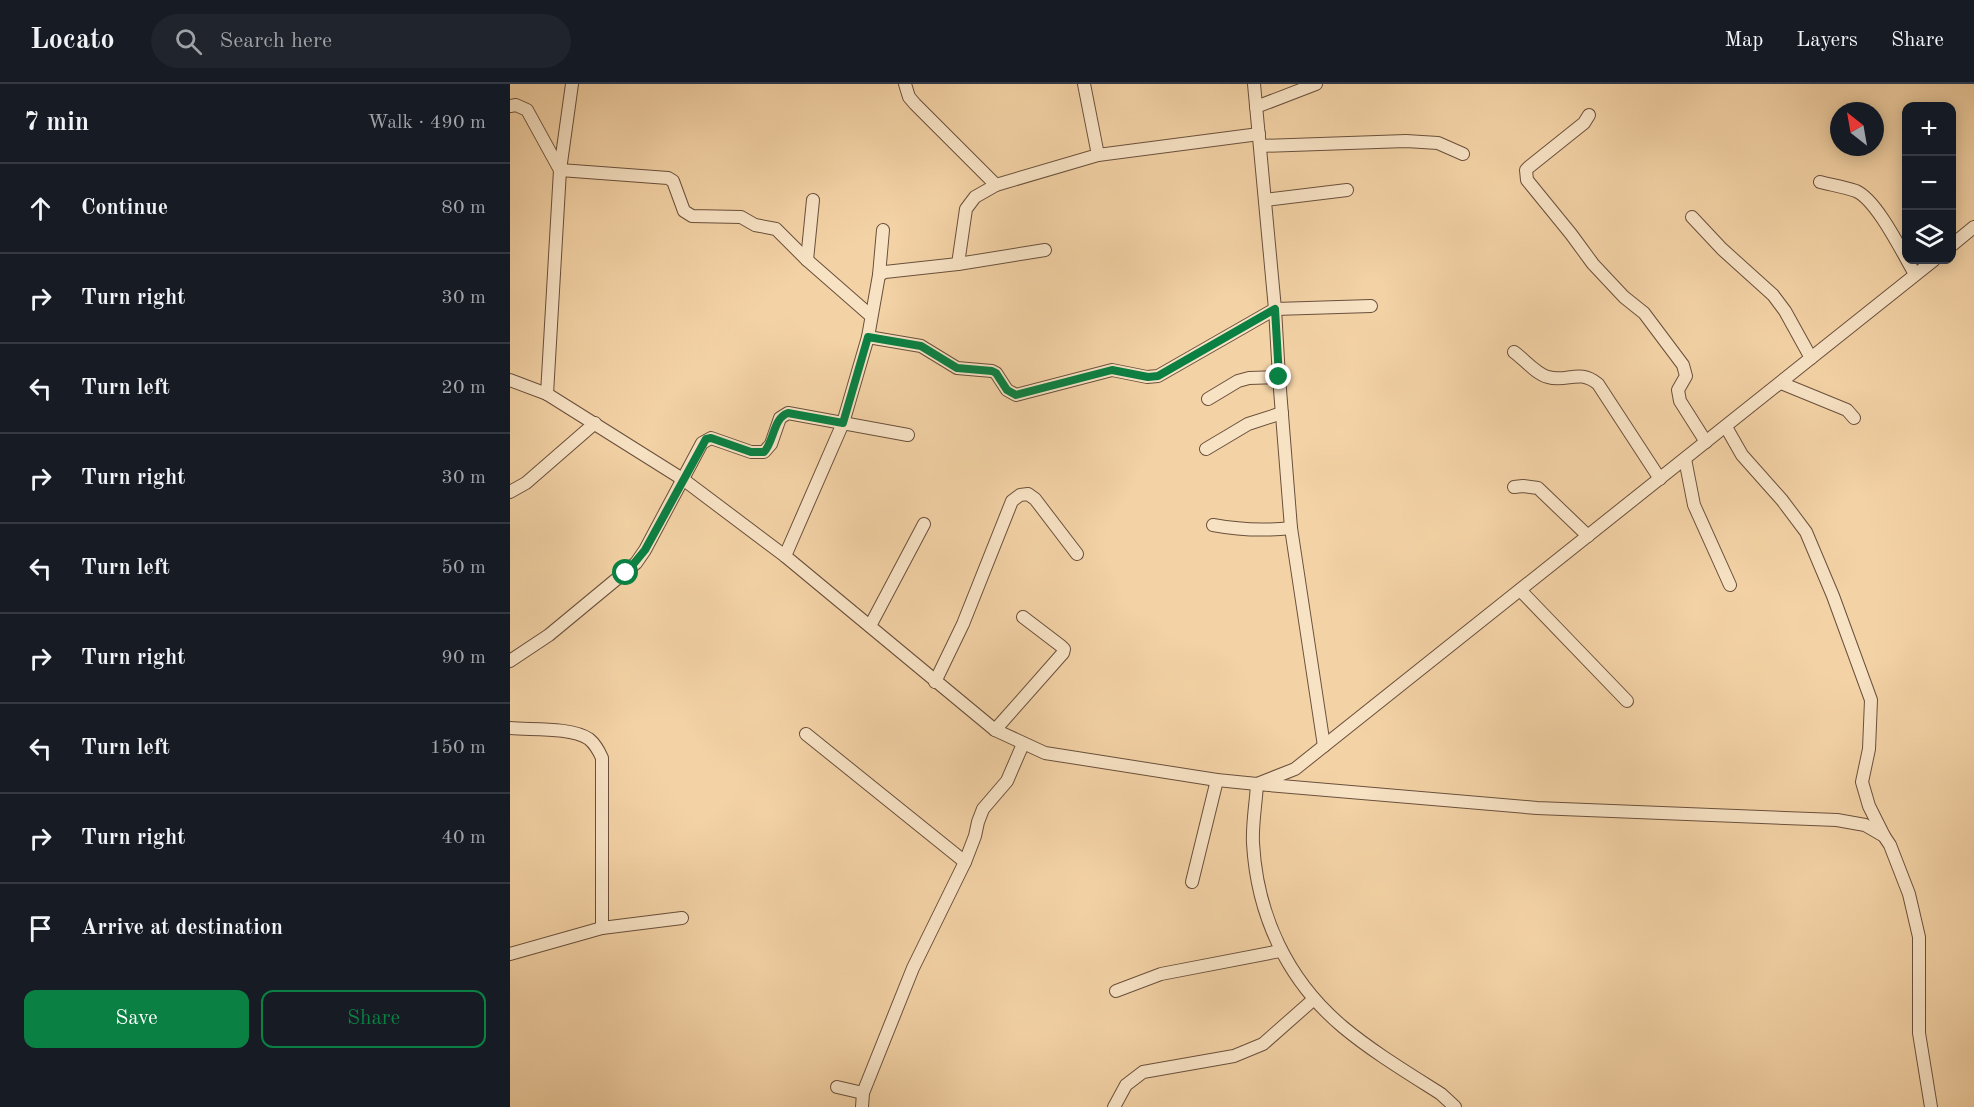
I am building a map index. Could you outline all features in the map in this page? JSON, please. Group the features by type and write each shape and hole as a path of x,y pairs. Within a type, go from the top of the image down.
{"street":[{"path":"547,394 560,170 572,84"},
{"path":"905,84 909,97 915,104 996,185"},
{"path":"1084,84 1098,155"},
{"path":"1254,84 1275,309 1291,528 1324,746"},
{"path":"1256,107 1316,84"},
{"path":"510,106 516,105 527,110 560,170"},
{"path":"1589,115 1584,123 1529,166 1526,170 1527,180 1593,264 1624,297 1644,313 1683,365 1686,376 1678,390 1680,401 1707,442"},
{"path":"958,264 966,209 975,197 996,185 1098,155 1259,140 1438,143 1463,154"},
{"path":"560,170 668,178 673,181 687,214 741,217 755,225 776,229 807,260 871,316"},
{"path":"1820,182 1857,192 1867,198 1915,274"},
{"path":"1265,200 1347,190"},
{"path":"807,260 813,200"},
{"path":"1692,217 1722,249 1773,295 1785,310 1811,358"},
{"path":"1956,242 1974,227"},
{"path":"785,556 843,423 868,337 884,230"},
{"path":"879,275 885,272 958,264 1045,250"},
{"path":"1257,784 1295,769 1929,264"},
{"path":"868,337 921,346 957,368 992,371 996,373 1011,394 1016,395 1112,370 1148,377 1158,376 1275,309 1371,306"},
{"path":"1514,352 1547,377 1582,376 1591,378 1598,384 1660,479"},
{"path":"1208,399 1238,381 1249,378 1279,377"},
{"path":"510,380 547,394 684,480 785,556 995,730 1045,753 1216,780 1537,808 1837,820 1864,825 1884,836"},
{"path":"1781,382 1846,410 1854,418"},
{"path":"510,661 549,635 636,563 706,439 711,438 751,452 764,452 771,444 780,418 783,414 788,413 908,435"},
{"path":"1206,449 1232,431 1282,413"},
{"path":"510,492 526,483 595,423"},
{"path":"1726,427 1742,455 1782,500 1806,532 1833,596 1871,700 1869,749 1862,782 1869,806 1890,845 1909,894 1919,937 1919,1033 1931,1107"},
{"path":"1685,459 1694,505 1730,585"},
{"path":"1514,487 1538,488 1588,536"},
{"path":"935,682 963,624 1012,501 1020,495 1028,494 1035,499 1077,554"},
{"path":"870,626 924,524"},
{"path":"1213,525 1263,531 1291,528"},
{"path":"1520,590 1627,701"},
{"path":"995,730 1063,653 1064,649 1023,617"},
{"path":"510,728 562,731 581,735 590,740 602,758 602,928"},
{"path":"806,734 965,862"},
{"path":"862,1107 863,1093 913,968 965,862 983,809 1007,781 1023,744"},
{"path":"1192,882 1216,780"},
{"path":"1257,784 1253,842 1262,904 1280,951 1314,999 1342,1027 1441,1094 1455,1107"},
{"path":"510,954 602,928 682,918"},
{"path":"1116,991 1161,974 1280,951"},
{"path":"1114,1107 1126,1085 1143,1072 1234,1056 1263,1044 1314,999"},
{"path":"837,1087 863,1093"}],"route":[{"path":"626,573 645,550 706,439 711,438 759,453 764,452 771,444 783,414 843,423 868,337 921,346 957,368 992,371 996,373 1007,390 1016,395 1112,370 1148,377 1158,376 1275,309 1279,377"}]}
